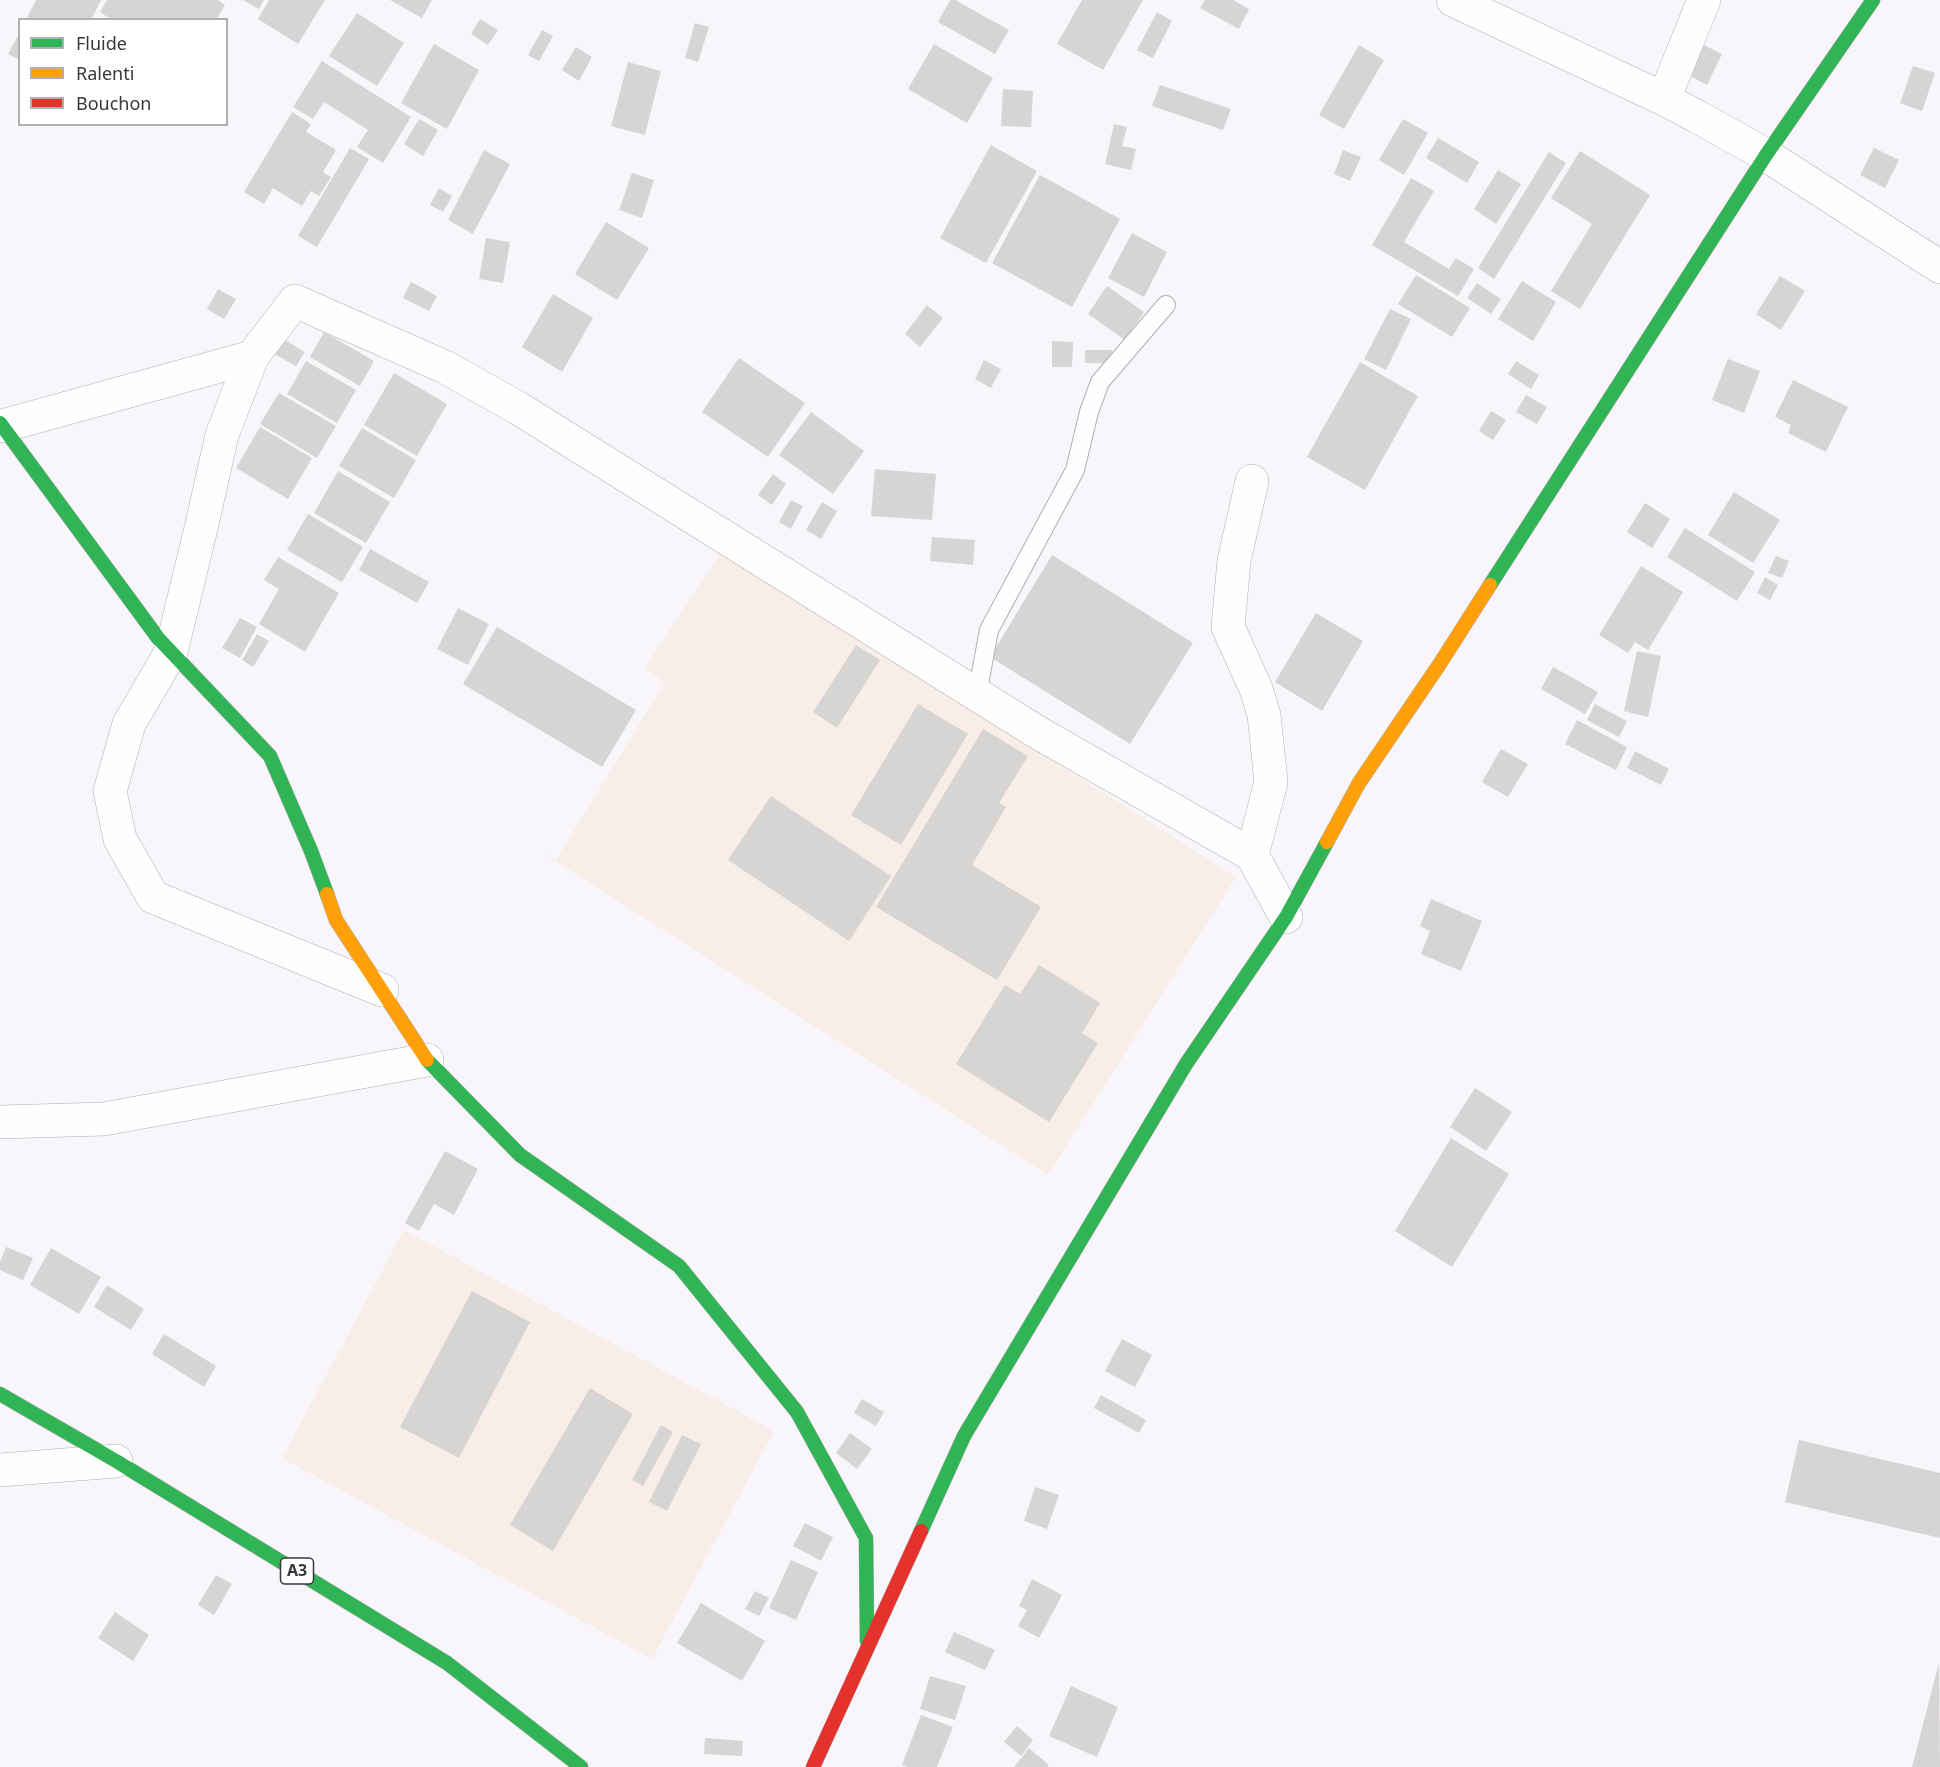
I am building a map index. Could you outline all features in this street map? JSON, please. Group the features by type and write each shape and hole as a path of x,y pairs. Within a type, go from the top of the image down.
{"main road":[{"path":"813,1767 964,1436 1186,1064 1286,917 1359,783 1441,662 1766,154 1873,0"},
{"path":"1,424 158,638 270,756 311,851 336,920 427,1060 520,1155 679,1266 797,1412 866,1538 867,1651"},
{"name":"A3","path":"0,1394 116,1461 447,1664 581,1767"}],"street":[{"path":"1453,0 1664,99 1766,154 1940,267"},
{"path":"1664,99 1704,0"},
{"path":"382,990 153,897 120,839 110,791 129,724 171,652 222,435 252,357 295,301 445,367 518,408 1037,732 1252,855 1286,917"},
{"path":"1,424 252,357"},
{"path":"1252,481 1234,561 1228,627 1256,689 1264,715 1271,782 1252,855"},
{"path":"0,1122 104,1119 427,1060"},
{"path":"0,1470 116,1461"}],"lane":[{"path":"977,695 989,630 1075,470 1089,412 1100,382 1166,305"}],"shaded area":[{"path":"723,550 1236,877 1048,1175 535,848 556,860 665,682 644,669"},
{"path":"404,1230 774,1431 652,1659 282,1458"}],"building":[{"path":"36,0 101,0 92,18 27,18"},
{"path":"107,0 218,0 225,5 217,18 109,18 100,12"},
{"path":"243,0 264,0 259,9"},
{"path":"269,0 325,0 298,44 258,19"},
{"path":"390,0 432,0 422,18"},
{"path":"950,0 955,0 1009,30 995,54 938,22"},
{"path":"1082,0 1143,0 1103,70 1057,44"},
{"path":"1205,0 1233,0 1249,9 1239,29 1200,8"},
{"path":"1157,12 1172,21 1153,58 1137,50"},
{"path":"357,13 404,43 377,86 329,56"},
{"path":"480,19 498,30 488,45 471,34"},
{"path":"695,23 709,27 698,62 685,58"},
{"path":"542,30 553,36 539,61 528,55"},
{"path":"18,36 18,59 8,54"},
{"path":"1696,41 1722,54 1707,85 1681,71"},
{"path":"434,44 479,70 447,129 401,103"},
{"path":"934,44 993,78 967,123 908,89"},
{"path":"1359,45 1384,60 1344,129 1319,115"},
{"path":"576,47 592,57 579,81 562,70"},
{"path":"322,61 411,117 383,163 357,147 368,130 324,102 313,119 293,107"},
{"path":"628,62 661,71 645,135 611,126"},
{"path":"1913,66 1935,73 1922,111 1900,103"},
{"path":"1160,85 1231,109 1223,130 1152,106"},
{"path":"1003,89 1033,91 1031,127 1001,126"},
{"path":"292,112 311,124 306,132 336,150 323,172 331,177 319,196 311,191 302,206 273,188 264,204 244,192"},
{"path":"419,119 438,130 423,156 404,144"},
{"path":"1403,119 1428,133 1404,175 1379,160"},
{"path":"1114,124 1127,127 1122,146 1136,149 1131,170 1105,164"},
{"path":"1438,138 1479,162 1467,183 1426,158"},
{"path":"991,145 1037,171 986,263 940,238"},
{"path":"350,148 369,159 317,247 298,236"},
{"path":"1874,148 1899,160 1885,188 1860,175"},
{"path":"484,150 510,164 473,234 448,220"},
{"path":"1343,150 1361,157 1350,181 1334,174"},
{"path":"1580,151 1650,195 1580,309 1551,291 1592,224 1551,198"},
{"path":"1549,152 1566,163 1494,279 1478,268"},
{"path":"1498,170 1521,184 1496,224 1474,209"},
{"path":"632,173 654,180 642,218 619,210"},
{"path":"1040,175 1120,219 1072,307 992,263"},
{"path":"1411,178 1434,191 1404,242 1449,269 1456,258 1474,269 1458,296 1372,245"},
{"path":"439,188 452,196 443,212 430,205"},
{"path":"606,222 649,248 617,300 575,274"},
{"path":"1132,233 1167,252 1144,297 1108,278"},
{"path":"486,238 510,242 503,283 479,279"},
{"path":"1416,275 1470,308 1452,337 1398,304"},
{"path":"1780,276 1805,291 1781,330 1756,314"},
{"path":"1522,281 1556,302 1533,341 1498,319"},
{"path":"411,282 437,296 429,311 403,298"},
{"path":"1477,283 1501,299 1491,314 1467,298"},
{"path":"1107,286 1144,312 1125,340 1088,314"},
{"path":"218,289 236,299 224,319 207,309"},
{"path":"553,294 593,318 562,372 522,347"},
{"path":"927,305 943,318 920,347 905,334"},
{"path":"1390,309 1411,319 1386,370 1364,359"},
{"path":"324,332 374,361 360,386 310,357"},
{"path":"280,337 305,352 296,366 271,352"},
{"path":"1052,341 1073,342 1072,367 1052,367"},
{"path":"1085,350 1112,350 1111,363 1085,363"},
{"path":"739,358 805,403 768,457 702,412"},
{"path":"1728,359 1760,371 1744,413 1712,400"},
{"path":"984,360 1001,369 991,388 975,379"},
{"path":"306,361 356,390 337,423 287,394"},
{"path":"1516,361 1539,375 1531,389 1508,374"},
{"path":"1360,362 1418,396 1365,490 1307,457"},
{"path":"394,373 447,404 417,456 364,425"},
{"path":"1793,380 1848,407 1826,452 1788,433 1791,425 1775,417"},
{"path":"279,393 336,426 317,458 260,424"},
{"path":"1526,395 1547,407 1537,424 1516,412"},
{"path":"1491,411 1506,420 1493,440 1479,431"},
{"path":"811,412 864,451 833,494 779,455"},
{"path":"260,427 312,458 288,499 236,468"},
{"path":"362,428 416,460 394,498 339,466"},
{"path":"875,469 936,474 932,520 871,516"},
{"path":"338,471 390,502 366,543 314,513"},
{"path":"773,474 786,484 772,505 758,495"},
{"path":"1734,492 1780,520 1753,563 1708,535"},
{"path":"791,500 803,506 791,529 779,522"},
{"path":"822,502 837,511 821,539 806,530"},
{"path":"1645,503 1670,519 1652,548 1627,532"},
{"path":"308,514 363,547 342,582 287,550"},
{"path":"1685,528 1755,572 1737,601 1667,557"},
{"path":"932,537 975,540 973,565 930,561"},
{"path":"370,549 429,582 417,603 359,570"},
{"path":"1052,555 1193,643 1130,744 990,657"},
{"path":"1776,556 1789,561 1782,578 1768,573"},
{"path":"278,557 339,593 305,652 259,624 279,589 264,580"},
{"path":"1641,566 1683,592 1648,650 1635,642 1628,653 1599,635"},
{"path":"1765,577 1778,585 1770,600 1757,593"},
{"path":"458,608 489,624 468,665 437,649"},
{"path":"1316,613 1363,641 1322,711 1275,682"},
{"path":"240,618 257,627 240,658 222,648"},
{"path":"497,627 636,710 602,767 463,684"},
{"path":"257,634 269,641 253,667 242,660"},
{"path":"856,645 880,660 837,728 813,712"},
{"path":"1637,651 1661,656 1648,717 1624,711"},
{"path":"1553,667 1598,692 1585,714 1541,689"},
{"path":"918,704 968,734 901,845 851,815"},
{"path":"1595,704 1627,721 1619,737 1587,720"},
{"path":"1577,720 1627,747 1616,770 1565,744"},
{"path":"983,729 1028,756 999,803 1006,807 972,865 1041,907 997,980 876,907"},
{"path":"1501,749 1528,764 1508,797 1482,782"},
{"path":"1635,751 1669,769 1661,785 1627,768"},
{"path":"771,796 891,876 849,941 728,860"},
{"path":"1431,899 1482,921 1461,971 1421,954 1430,931 1420,926"},
{"path":"1039,965 1100,1003 1082,1033 1098,1043 1049,1122 956,1064 1005,985 1020,994"},
{"path":"1475,1088 1512,1112 1486,1151 1450,1127"},
{"path":"1451,1138 1509,1174 1452,1267 1395,1231"},
{"path":"445,1151 478,1169 454,1215 434,1204 419,1231 405,1223"},
{"path":"6,1247 33,1258 23,1280 0,1270 0,1262"},
{"path":"51,1248 101,1277 79,1314 30,1285"},
{"path":"107,1285 144,1309 131,1330 94,1307"},
{"path":"472,1291 530,1322 459,1458 400,1427"},
{"path":"164,1334 216,1366 204,1387 152,1354"},
{"path":"1122,1339 1152,1355 1135,1387 1105,1371"},
{"path":"590,1388 633,1414 553,1551 510,1525"},
{"path":"1101,1395 1146,1420 1139,1433 1094,1408"},
{"path":"862,1399 884,1412 876,1426 854,1413"},
{"path":"661,1425 673,1432 643,1486 632,1480"},
{"path":"850,1433 872,1449 857,1469 836,1453"},
{"path":"682,1435 701,1444 667,1511 649,1502"},
{"path":"1799,1440 1940,1473 1940,1538 1785,1502"},
{"path":"1035,1487 1059,1495 1047,1529 1024,1521"},
{"path":"805,1523 833,1537 821,1561 793,1546"},
{"path":"791,1560 818,1572 796,1620 769,1608"},
{"path":"216,1575 232,1584 214,1615 198,1605"},
{"path":"1032,1579 1062,1595 1039,1638 1018,1626 1027,1610 1019,1606"},
{"path":"755,1591 769,1598 759,1616 745,1609"},
{"path":"701,1603 765,1641 742,1681 677,1643"},
{"path":"115,1612 149,1635 133,1661 98,1638"},
{"path":"954,1632 995,1650 985,1670 945,1652"},
{"path":"1939,1663 1940,1767 1912,1767"},
{"path":"930,1676 966,1686 955,1720 920,1709"},
{"path":"1071,1686 1118,1707 1097,1757 1049,1736"},
{"path":"921,1715 953,1727 937,1767 902,1765"},
{"path":"1017,1726 1033,1740 1021,1756 1004,1742"},
{"path":"705,1738 743,1741 742,1756 704,1754"},
{"path":"1029,1748 1049,1765 1047,1767 1014,1767"}],"traffic: fast":[{"path":"1490,585 1766,155 1873,0"},
{"path":"0,423 158,638 270,756 327,894"},
{"path":"921,1531 964,1436 1186,1064 1286,917 1327,842"},
{"path":"427,1060 520,1155 679,1266 797,1412 866,1538 867,1641"},
{"path":"0,1394 116,1461 447,1663 581,1767"}],"traffic: slow":[{"path":"1327,842 1359,783 1490,585"},
{"path":"327,894 336,920 427,1060"}],"traffic: jam":[{"path":"813,1767 921,1531"}]}
